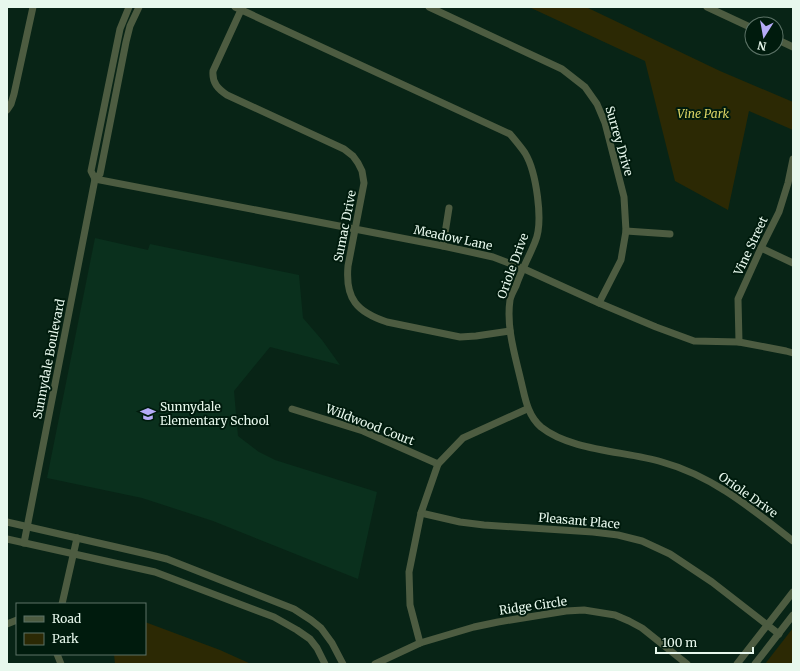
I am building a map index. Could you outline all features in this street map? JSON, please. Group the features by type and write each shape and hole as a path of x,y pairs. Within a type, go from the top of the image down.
{"street":[{"path":"7,110 11,104 14,94 33,7"},
{"name":"Sunnydale Boulevard","path":"95,179 91,171 120,29 129,7"},
{"name":"Sunnydale Boulevard","path":"24,543 95,179 100,174 128,31 139,7"},
{"name":"Surrey Drive","path":"429,7 562,69 585,87 597,104 605,123 624,197 626,231 621,260 599,303"},
{"path":"707,7 744,24"},
{"name":"Sumac Drive","path":"238,9 213,74 215,85 218,89 227,95 344,149 353,156 362,171 364,183 348,266 348,289 353,300 364,312 376,319 460,337 510,331"},
{"name":"Oriole Drive","path":"238,9 510,134 526,154 535,182 540,214 536,240 522,268 510,299 510,331 527,409 540,426 563,440 663,462 686,470 710,481 736,498 793,541"},
{"name":"Vine Street","path":"739,342 738,299 791,183 793,159"},
{"name":"Meadow Lane","path":"95,179 493,257 522,268 656,327 694,341 739,342 793,353"},
{"path":"443,246 449,208"},
{"path":"626,231 670,234"},
{"path":"761,248 793,263"},
{"name":"Wildwood Court","path":"292,408 363,431 438,464"},
{"path":"420,643 410,605 409,572 421,513 438,464 463,438 527,409"},
{"name":"Pleasant Place","path":"421,513 460,522 593,532 618,535 642,541 670,554 712,582 779,634"},
{"path":"7,522 167,559 286,605 302,613 320,628 332,643 343,664"},
{"path":"62,603 76,538"},
{"path":"7,539 165,575 274,617 298,630 310,639 317,648 325,664"},
{"path":"738,664 793,592"},
{"name":"Ridge Circle","path":"375,664 420,643 474,627 566,611 584,610 615,615 642,628 686,664"},
{"path":"755,664 793,615"}],"shaded area":[{"name":"Sunnydale Elementary School","path":"95,238 148,250 150,244 299,275 303,318 322,340 340,365 270,347 234,391 238,436 259,452 275,460 377,492 358,579 213,521 142,498 47,478"}],"green space":[{"name":"Vine Park","path":"529,7 586,7 720,71 793,102 793,130 749,111 728,210 675,181 645,61"},
{"path":"146,622 220,650 251,664 115,664 114,655 146,655"},
{"path":"793,628 793,664 765,664"}],"place":[{"name":"Sunnydale Elementary School","path":"148,414"}]}
